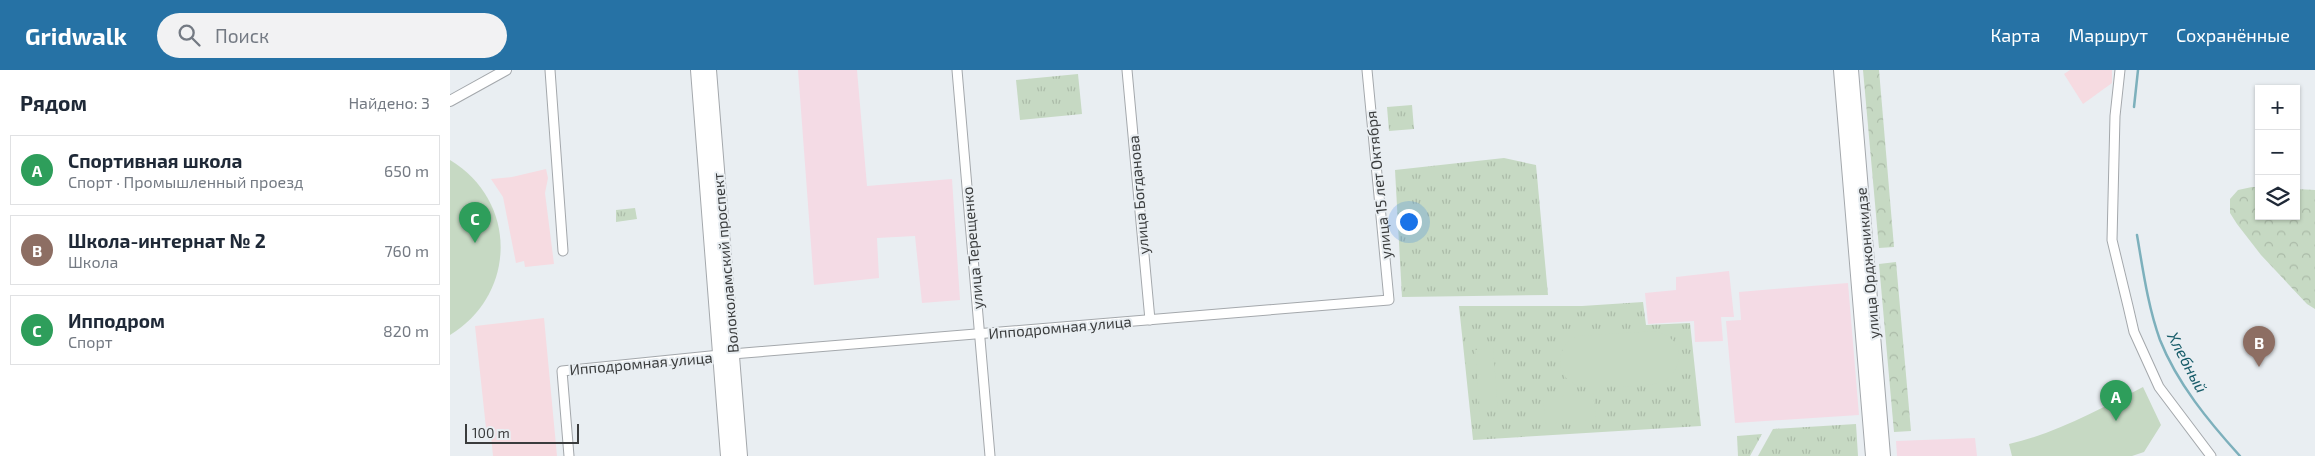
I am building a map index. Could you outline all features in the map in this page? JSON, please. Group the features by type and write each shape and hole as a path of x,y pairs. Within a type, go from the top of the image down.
{"main road":[{"name":"Волоколамский проспект","path":"698,70 726,355 740,456"},
{"name":"Волоколамский проспект","path":"709,70 726,355 728,456"},
{"name":"улица Орджоникидзе","path":"1841,70 1873,456"},
{"name":"улица Орджоникидзе","path":"1851,70 1883,456"},
{"path":"1870,418 1876,421 1881,428"}],"street":[{"path":"450,101 503,70"},
{"path":"550,70 563,252"},
{"name":"улица Терещенко","path":"956,70 990,456"},
{"name":"улица Богданова","path":"1127,70 1150,320"},
{"name":"улица 15 лет Октября","path":"1367,70 1389,300"},
{"path":"2120,70 2115,116 2112,240 2123,287 2134,332 2150,370 2171,403 2212,456"},
{"name":"Ипподромная улица","path":"569,456 562,370 1389,300"}],"shaded area":[{"path":"798,70 857,70 867,186 952,179 960,300 922,303 915,236 877,238 879,278 814,285"},
{"path":"2070,70 2112,70 2112,83 2083,104 2064,74"},
{"path":"546,169 548,178 545,193 554,264 525,267 524,261 516,263 503,197 491,179 512,177"},
{"path":"1729,271 1734,317 1721,317 1723,341 1695,342 1694,321 1648,324 1645,293 1676,290 1676,277"},
{"path":"1848,283 1859,415 1735,423 1726,321 1741,320 1739,292"},
{"path":"544,318 557,456 493,456 491,435 486,428 475,326"},
{"path":"1975,438 1977,456 1897,456 1896,441"}],"green space":[{"path":"1863,70 1879,70 1894,247 1879,248"},
{"path":"1078,74 1082,114 1020,120 1016,80"},
{"path":"1412,105 1414,129 1389,131 1387,107"},
{"path":"1504,158 1536,165 1548,295 1402,297 1395,170"},
{"path":"450,160 472,178 488,199 498,223 501,248 497,272 488,296 472,317 450,335"},
{"path":"2255,187 2255,220 2300,220 2300,189 2315,190 2315,309 2307,304 2261,255 2237,224 2230,213 2230,199 2238,190"},
{"path":"635,208 637,219 616,222 616,210"},
{"path":"1896,262 1911,431 1894,432 1879,264"},
{"path":"1643,302 1646,325 1690,323 1701,426 1473,440 1459,306 1582,306"},
{"path":"1655,331 1670,337 1678,350 1679,355 1676,369 1666,380 1645,385 1583,387 1574,384 1562,372 1560,364 1563,348 1577,336"},
{"path":"1493,348 1498,411 1480,412 1475,350"},
{"path":"2143,387 2161,425 2144,452 2132,456 2012,456 2009,444 2061,427"},
{"path":"1593,393 1596,419 1546,424 1543,398"},
{"path":"1856,424 1858,456 1758,456 1773,429"},
{"path":"1762,434 1750,456 1738,456 1737,436"}],"waterway":[{"name":"Хлебный","path":"2134,107 2138,70"},
{"name":"Хлебный","path":"2137,235 2152,315 2167,356 2195,401 2240,456"}],"place":[{"name":"Ипподром","path":"475,243"},
{"name":"Школа-интернат № 2","path":"2259,367"},
{"name":"Спортивная школа","path":"2116,421"}]}
